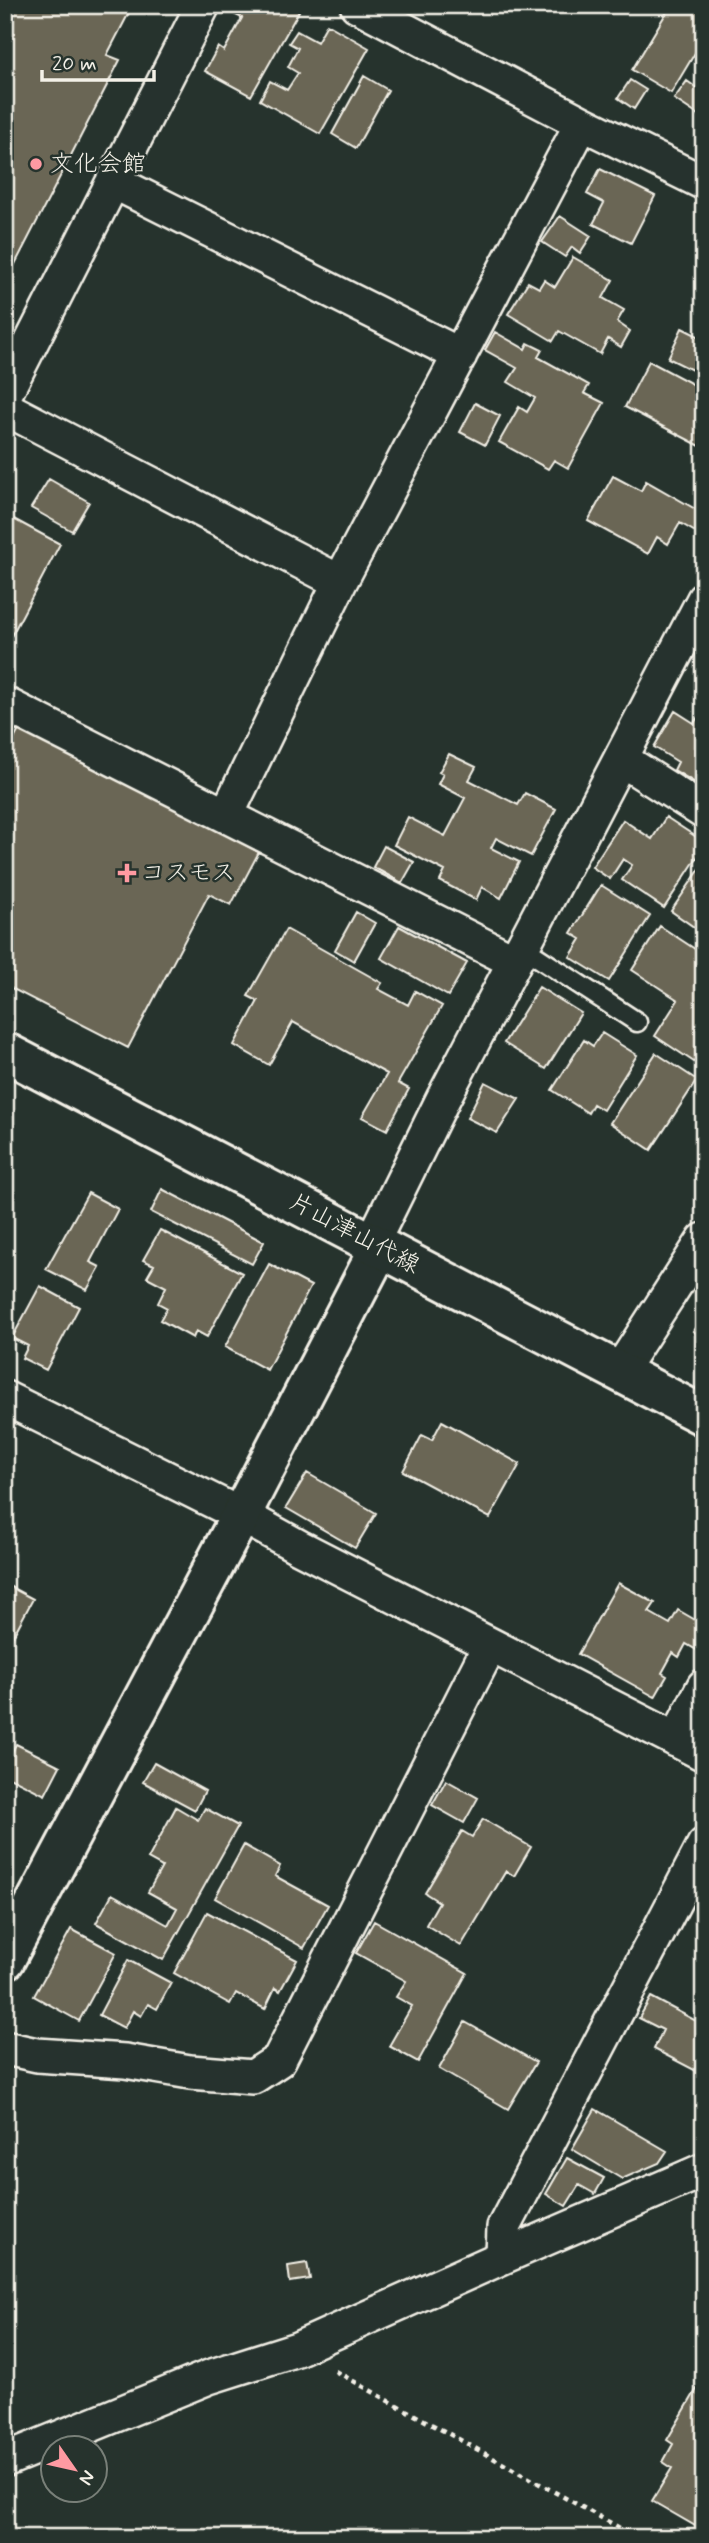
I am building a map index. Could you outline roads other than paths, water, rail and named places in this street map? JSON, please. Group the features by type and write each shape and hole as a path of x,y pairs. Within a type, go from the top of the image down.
{"street":[{"path":"5,394 203,5"},
{"path":"357,5 582,123 704,183"},
{"path":"227,814 340,582 582,123"},
{"path":"114,182 460,355"},
{"path":"5,408 340,582"},
{"path":"5,1960 241,1515 376,1245 444,1097 704,599"},
{"path":"5,704 518,954"},
{"path":"621,759 704,812"},
{"name":"片山津山代線","path":"5,1052 704,1416"},
{"path":"619,1372 704,1240"},
{"path":"5,1398 241,1515 690,1747 704,1686"},
{"path":"5,2048 37,2055 125,2061 190,2072 253,2077 279,2060 490,1645"},
{"path":"503,2257 504,2227 704,1845"},
{"path":"5,2460 209,2377 297,2349 704,2170"}],"lane":[{"path":"518,954 637,1022"}],"place":[{"name":"文化会館","path":"36,164"},
{"name":"コスモス","path":"127,873"}]}
